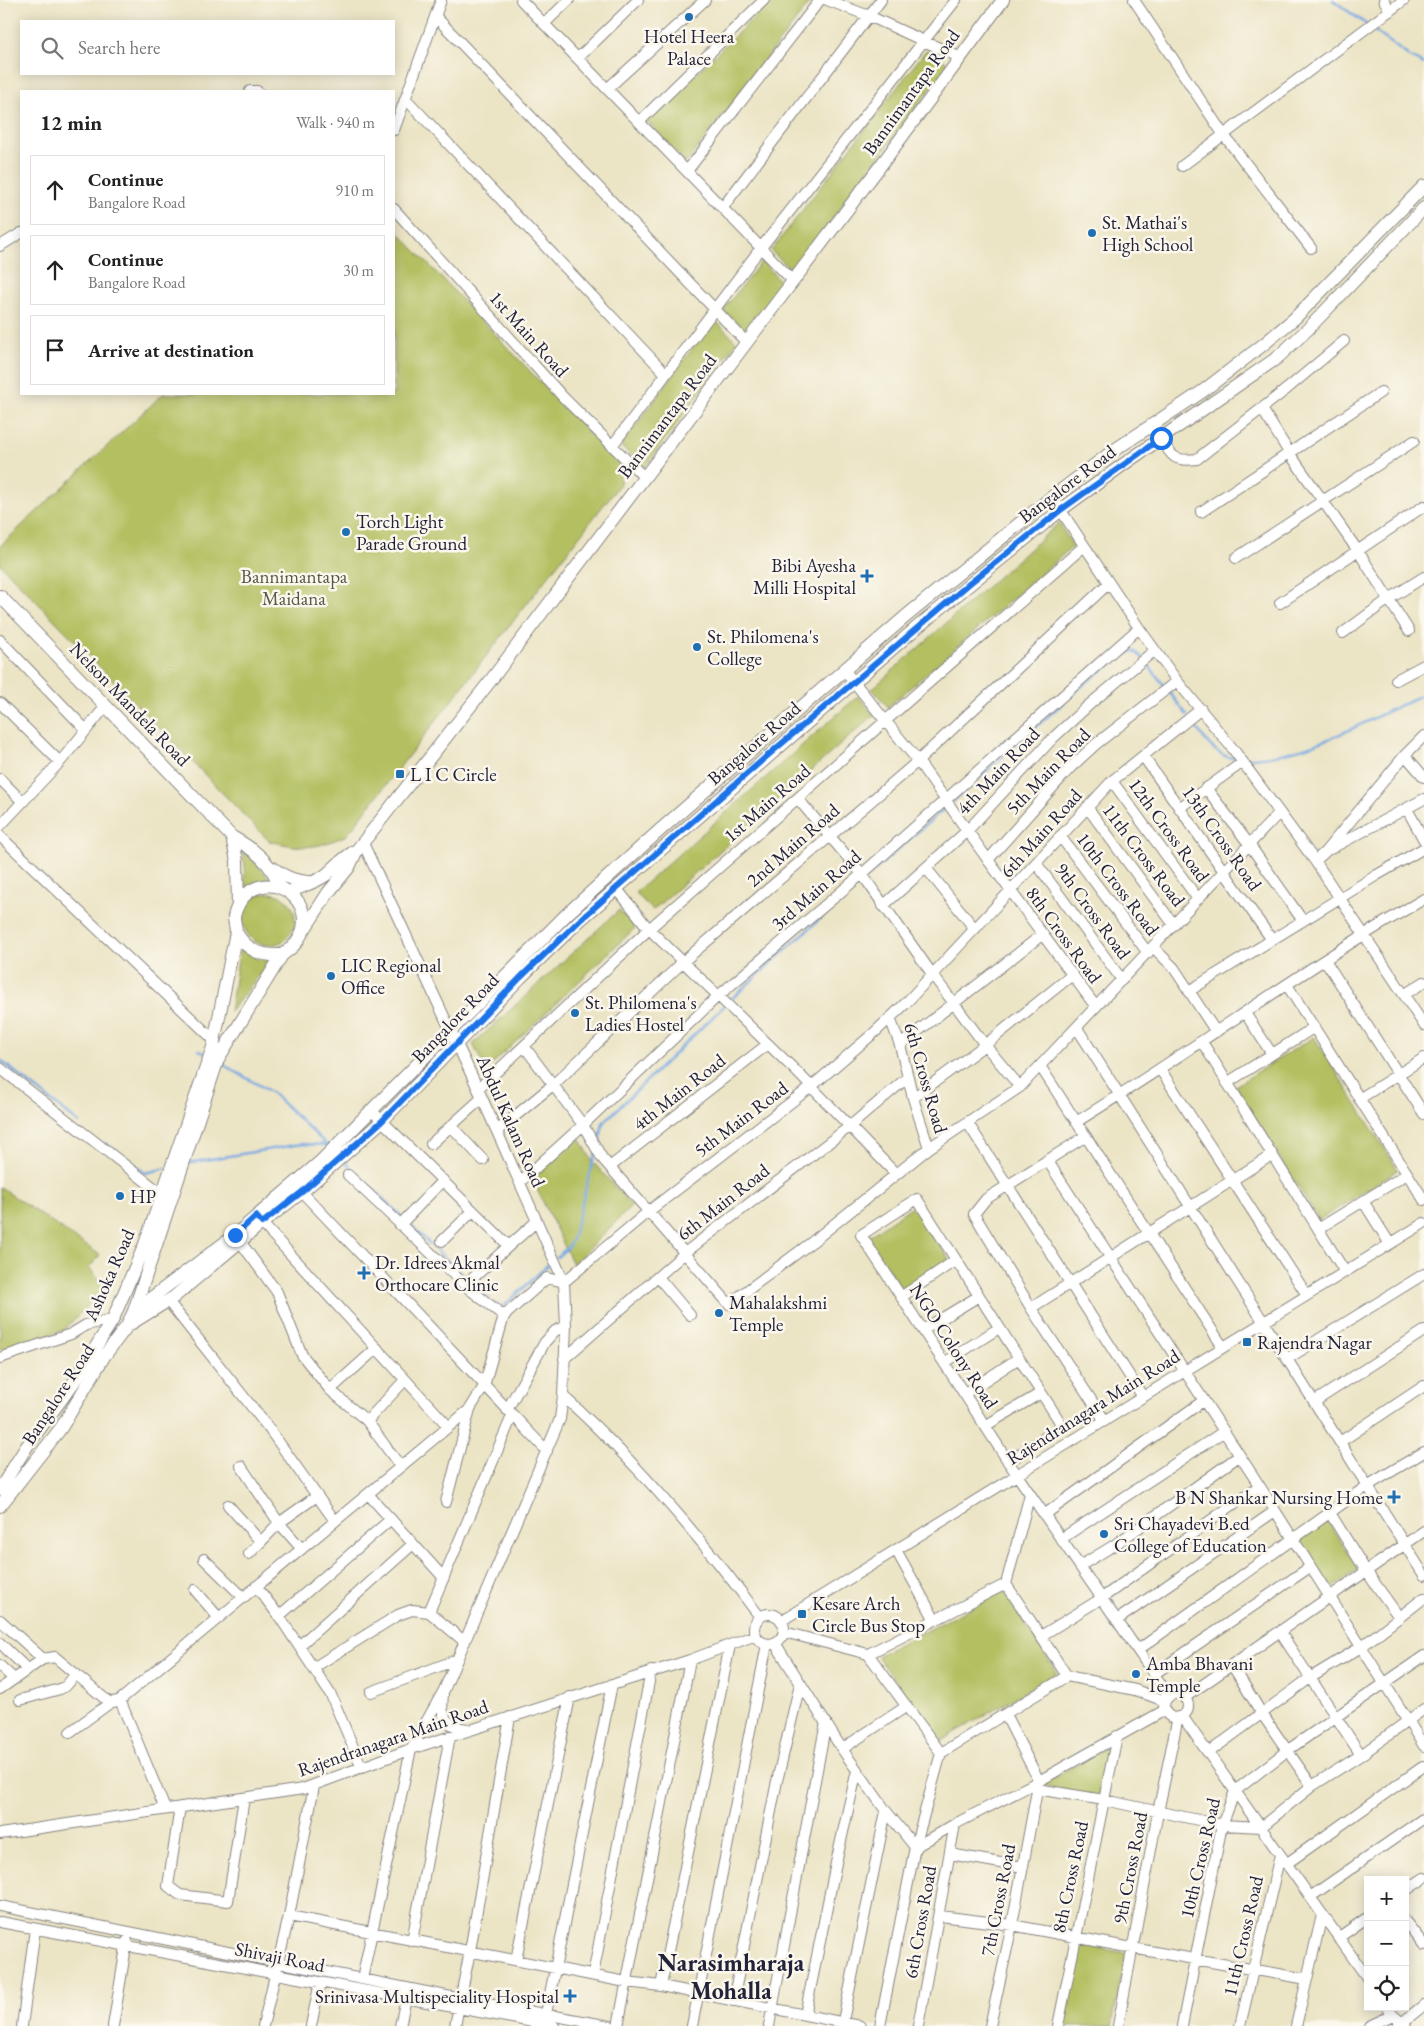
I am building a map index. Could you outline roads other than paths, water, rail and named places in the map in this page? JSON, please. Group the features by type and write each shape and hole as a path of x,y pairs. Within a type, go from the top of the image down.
{"main road":[{"name":"Bannimantapa Road","path":"360,847 458,723 887,157 1002,0"},
{"name":"Bangalore Road","path":"127,1326 168,1301 259,1219 325,1164 345,1145 372,1111 450,1030 575,906 660,830 932,594 1052,497 1203,391 1295,318 1424,186"},
{"name":"Bangalore Road","path":"345,1145 381,1122 520,978 617,889 853,682 1062,509 1277,358 1308,329 1424,208"},
{"name":"Nelson Mandela Road","path":"0,596 232,837 256,852 270,867 285,889"},
{"path":"232,837 237,861 238,905"},
{"path":"214,1059 214,1040 236,932 234,916 238,905 245,895 256,888 268,885 285,889 314,882 325,876 346,856 360,847"},
{"path":"214,1059 282,955 298,942 328,893 349,867 360,847"},
{"path":"270,867 297,882 314,882"},
{"path":"285,889 302,907 304,919 298,942"},
{"path":"236,932 242,942 256,953 267,956 282,955"},
{"name":"Ashoka Road","path":"2,1481 77,1378 113,1319 145,1244 162,1194 177,1165 214,1059"},
{"name":"Bangalore Road","path":"259,1219 302,1192 325,1164"},
{"name":"Bangalore Road","path":"0,1506 61,1428 105,1355 127,1326 134,1311 177,1165"},
{"name":"Bangalore Road","path":"134,1311 238,1239"}],"street":[{"path":"395,127 441,0"},
{"path":"521,0 793,281"},
{"path":"544,24 569,0"},
{"path":"578,58 638,0"},
{"path":"608,88 705,0"},
{"path":"640,121 764,0"},
{"path":"687,171 820,0"},
{"path":"827,0 925,40 959,57"},
{"path":"722,208 881,0"},
{"path":"612,446 760,249 956,0"},
{"path":"1134,0 1223,134 1311,248"},
{"path":"1384,0 1385,14"},
{"path":"1182,166 1404,0"},
{"path":"436,17 746,342"},
{"path":"406,99 666,374"},
{"name":"1st Main Road","path":"395,210 563,397 644,477"},
{"path":"0,246 20,234"},
{"path":"1161,438 1170,454 1183,461 1197,459 1344,342"},
{"path":"1201,512 1380,392"},
{"path":"1262,409 1290,454 1358,551 1409,631"},
{"path":"1236,558 1414,441"},
{"path":"1052,497 1062,509 1084,547 1139,628 1152,652 1175,683 1233,749 1316,861 1424,1025"},
{"path":"1280,603 1424,506"},
{"name":"1st Main Road","path":"431,1144 451,1126 524,1046 649,929 1084,547"},
{"path":"1343,633 1424,577"},
{"name":"2nd Main Road","path":"497,1131 554,1084 684,961 918,761 1109,583"},
{"name":"3rd Main Road","path":"520,1182 584,1125 718,996 862,874 1139,628"},
{"path":"0,640 86,730"},
{"name":"4th Main Road","path":"883,906 968,830 1053,738 1152,652"},
{"path":"1396,680 1424,665"},
{"path":"845,671 918,761 946,800"},
{"name":"5th Main Road","path":"988,860 1071,767 1096,744 1175,683"},
{"path":"0,703 60,762"},
{"path":"0,826 60,762 106,706"},
{"name":"6th Main Road","path":"932,974 1011,892 1112,781 1199,711"},
{"path":"1316,861 1405,755 1424,736"},
{"path":"1405,755 1424,777"},
{"name":"13th Cross Road","path":"1142,756 1272,940"},
{"path":"1179,808 1243,762"},
{"path":"0,779 23,802"},
{"name":"12th Cross Road","path":"1112,781 1198,899"},
{"path":"1206,788 1249,844 1303,921"},
{"path":"798,798 862,874 932,974 985,1045 1020,1087"},
{"path":"1325,852 1424,799"},
{"name":"8th Cross Road","path":"946,800 1096,1007"},
{"name":"11th Cross Road","path":"1087,807 1174,924"},
{"path":"1407,809 1424,840"},
{"path":"524,1046 584,1125 602,1158 686,1252 729,1304 812,1242 929,1148 1020,1087 1279,813"},
{"path":"0,836 214,1040"},
{"name":"10th Cross Road","path":"1060,836 1150,950 1174,968 1216,1032"},
{"name":"Abdul Kalam Road","path":"360,847 457,1044 564,1282"},
{"path":"1189,991 1424,848"},
{"name":"9th Cross Road","path":"1036,863 1122,980"},
{"path":"926,868 975,929"},
{"path":"617,889 649,929 684,961 896,1173"},
{"path":"1076,1122 1120,1096 1364,933 1424,899"},
{"path":"900,1045 1043,934"},
{"path":"1324,960 1424,1114"},
{"name":"5th Main Road","path":"564,1282 649,1211 811,1087 890,1018 932,974"},
{"path":"913,1098 985,1045 1072,975"},
{"path":"1404,995 1424,982"},
{"path":"1286,985 1424,1200"},
{"path":"1245,1013 1272,1054"},
{"name":"6th Cross Road","path":"890,1018 900,1045 913,1098 929,1148"},
{"path":"1077,1028 1424,1575"},
{"path":"1227,1083 1313,1028"},
{"path":"1202,1042 1345,1272"},
{"name":"4th Main Road","path":"611,1166 768,1044"},
{"path":"1359,1099 1424,1058"},
{"path":"1040,1066 1223,1347"},
{"path":"0,1068 162,1194"},
{"path":"1160,1069 1307,1295"},
{"name":"6th Main Road","path":"564,1359 686,1252 850,1126 908,1078"},
{"path":"372,1111 381,1122 509,1246"},
{"path":"967,1122 1143,1397"},
{"path":"451,1126 483,1160"},
{"path":"1086,1136 986,1198 974,1214 1031,1308 1105,1420"},
{"path":"1031,1308 1272,1155"},
{"path":"1047,1160 1240,1456 1424,1746"},
{"path":"1318,1229 1408,1174"},
{"path":"348,1176 400,1225 469,1281 504,1316"},
{"path":"400,1225 443,1180"},
{"path":"302,1192 547,1451"},
{"name":"NGO Colony Road","path":"956,1260 917,1198 861,1235 1008,1462 1154,1674 1166,1702"},
{"path":"1364,1201 1390,1244"},
{"path":"442,1241 473,1211"},
{"path":"259,1219 448,1426"},
{"path":"469,1281 537,1221"},
{"name":"Rajendranagara Main Road","path":"782,1621 1424,1223"},
{"path":"238,1239 277,1292 302,1355 330,1390 367,1421 400,1466"},
{"path":"901,1297 956,1260 1060,1422 1060,1427 1008,1462"},
{"path":"1287,1359 1424,1274"},
{"path":"658,1277 690,1315"},
{"path":"362,1979 411,1749 444,1690 560,1419 563,1396 566,1326 564,1282 547,1278 504,1316 484,1386 470,1408 446,1502"},
{"path":"923,1330 979,1296"},
{"path":"168,1301 270,1430 335,1521"},
{"path":"0,1358 71,1334 86,1325 113,1319"},
{"path":"429,1612 510,1413 545,1342 555,1331 566,1326"},
{"path":"944,1363 999,1328"},
{"path":"1314,1402 1424,1331"},
{"path":"330,1390 377,1348"},
{"path":"964,1394 1019,1358"},
{"path":"367,1421 405,1380"},
{"path":"1340,1442 1424,1386"},
{"path":"985,1426 1041,1393"},
{"path":"563,1396 597,1426 666,1499 760,1617"},
{"path":"1044,1515 1203,1401"},
{"path":"70,1732 115,1701 218,1618 470,1408"},
{"path":"1061,1539 1223,1432"},
{"path":"1138,1650 1367,1486 1424,1452"},
{"path":"1080,1566 1116,1544 1240,1456"},
{"path":"241,1466 280,1523 301,1548"},
{"path":"1041,1636 1102,1598 1259,1486"},
{"path":"368,1494 444,1578"},
{"path":"868,1654 1006,1584 1030,1494"},
{"path":"249,1554 280,1523 317,1496"},
{"path":"228,1505 261,1542"},
{"path":"1117,1620 1275,1511"},
{"path":"1330,1513 1366,1571 1399,1617"},
{"path":"279,1616 391,1519"},
{"path":"1184,1698 1424,1530"},
{"path":"298,1646 413,1544"},
{"path":"896,1550 935,1620"},
{"path":"204,1559 243,1597"},
{"path":"1154,1674 1310,1567"},
{"path":"1006,1584 1066,1676"},
{"path":"256,1586 279,1616 331,1695 362,1768"},
{"path":"196,1590 218,1618"},
{"path":"1208,1753 1310,1678 1361,1647 1424,1598"},
{"path":"313,1668 398,1615 412,1610 429,1612 465,1642"},
{"path":"771,1643 780,1639 784,1632 782,1621 778,1617 769,1614 760,1617 755,1625 756,1635 759,1639 771,1643 826,1722 842,1749 886,1811 915,1847"},
{"path":"0,1620 43,1659"},
{"path":"784,1632 868,1654 941,1753"},
{"path":"1280,1632 1361,1755"},
{"name":"Rajendranagara Main Road","path":"0,1834 314,1786 411,1749 690,1660 756,1635"},
{"path":"0,1643 28,1670"},
{"path":"692,2026 771,1643"},
{"path":"661,1986 730,1645"},
{"name":"10th Cross Road","path":"1182,2026 1222,1825 1235,1791 1288,1750 1385,1685 1424,1656"},
{"path":"0,1689 43,1659 55,1657 115,1701 165,1810"},
{"path":"371,1692 456,1660"},
{"path":"618,2026 690,1660"},
{"path":"1232,1665 1262,1714 1312,1786"},
{"path":"0,1666 14,1679"},
{"path":"593,1975 651,1671"},
{"path":"20,1700 66,1686 76,1674"},
{"path":"880,2026 915,1847 941,1753 1066,1676 1135,1690 1166,1702 1172,1717 1180,1716 1187,1708 1184,1698 1178,1694 1166,1702 1117,1736 1038,1785 955,1824 915,1847"},
{"path":"546,2014 612,1684"},
{"path":"733,2001 775,1790 800,1684"},
{"path":"444,1690 441,1707 444,1717 450,1725 458,1728 473,1729"},
{"path":"516,1960 570,1697"},
{"path":"842,1749 907,1706"},
{"path":"1038,1785 1222,1825 1260,1827 1312,1786 1361,1755 1424,1709"},
{"path":"1005,1714 1038,1785"},
{"path":"1180,1716 1364,1974"},
{"name":"9th Cross Road","path":"1118,2026 1158,1812 1180,1716"},
{"path":"455,2026 470,1951 510,1717"},
{"path":"769,2026 826,1722"},
{"path":"412,1941 450,1736"},
{"name":"8th Cross Road","path":"1058,2026 1117,1736"},
{"name":"11th Cross Road","path":"1240,2026 1253,1968 1283,1859 1424,1766"},
{"path":"806,2015 836,1863 857,1770"},
{"name":"7th Cross Road","path":"990,2026 1012,1925 1038,1785"},
{"path":"263,2026 289,1916 314,1786"},
{"path":"180,1807 168,1886 180,1895 228,1901 244,1798"},
{"path":"842,2024 886,1811"},
{"path":"1310,1897 1424,1818"},
{"name":"6th Cross Road","path":"918,2026 940,1916 955,1824"},
{"path":"950,1854 1023,1867"},
{"path":"1409,1888 1424,1878"},
{"path":"0,1906 278,1961 460,2003 546,2014 610,2026"},
{"path":"1296,2026 1322,1915"},
{"path":"289,1916 626,1982 661,1986 842,2024 860,2026"},
{"path":"940,1916 1012,1925 1195,1960 1307,1978"},
{"path":"1338,1938 1364,1920"},
{"name":"Shivaji Road","path":"0,1922 406,1998 460,2003 554,2026"},
{"path":"1409,1926 1424,1945"},
{"path":"22,2026 35,1928"},
{"path":"113,2026 128,1931"},
{"path":"311,2026 320,1982"},
{"path":"400,2026 406,1998"},
{"path":"1369,2026 1390,2011 1400,2025 1424,2005"}],"waterway":[{"path":"1333,0 1367,25"},
{"path":"1372,29 1410,57 1424,64"},
{"path":"952,802 1082,686 1122,655 1134,651 1143,658"},
{"path":"1146,662 1166,688"},
{"path":"1169,692 1187,715"},
{"path":"1244,758 1291,752 1314,745 1359,726 1424,694"},
{"path":"1191,720 1209,745 1221,754 1236,758"},
{"path":"867,877 947,806"},
{"path":"728,1002 863,880"},
{"path":"599,1144 603,1123 724,1006"},
{"path":"199,1050 206,1054"},
{"path":"0,1060 79,1123"},
{"path":"222,1064 271,1092 329,1147"},
{"path":"105,1143 145,1173 167,1168"},
{"path":"187,1163 301,1144 327,1145"},
{"path":"557,1257 568,1247 572,1240 595,1154"},
{"path":"344,1161 403,1218"},
{"path":"407,1222 468,1280"},
{"path":"495,1303 503,1307 551,1262"},
{"path":"472,1284 489,1298"}],"place":[{"name":"Hotel Heera Palace","path":"689,17"},
{"name":"St. Mathai's High School","path":"1092,233"},
{"name":"Torch Light Parade Ground","path":"346,532"},
{"name":"Bibi Ayesha Milli Hospital","path":"867,576"},
{"name":"St. Philomena's College","path":"697,647"},
{"name":"L I C Circle","path":"400,774"},
{"name":"LIC Regional Office","path":"331,976"},
{"name":"St. Philomena's Ladies Hostel","path":"575,1013"},
{"name":"HP","path":"120,1196"},
{"name":"Dr. Idrees Akmal Orthocare Clinic","path":"364,1273"},
{"name":"Mahalakshmi Temple","path":"719,1313"},
{"name":"Rajendra Nagar","path":"1247,1342"},
{"name":"B N Shankar Nursing Home","path":"1394,1497"},
{"name":"Sri Chayadevi B.ed College of Education","path":"1104,1534"},
{"name":"Kesare Arch Circle Bus Stop","path":"802,1614"},
{"name":"Amba Bhavani Temple","path":"1136,1674"},
{"name":"Srinivasa Multispeciality Hospital","path":"570,1996"}],"district":[{"name":"Narasimharaja Mohalla","path":"731,1976"}],"park label":[{"name":"Bannimantapa Maidana","path":"294,587"}]}
